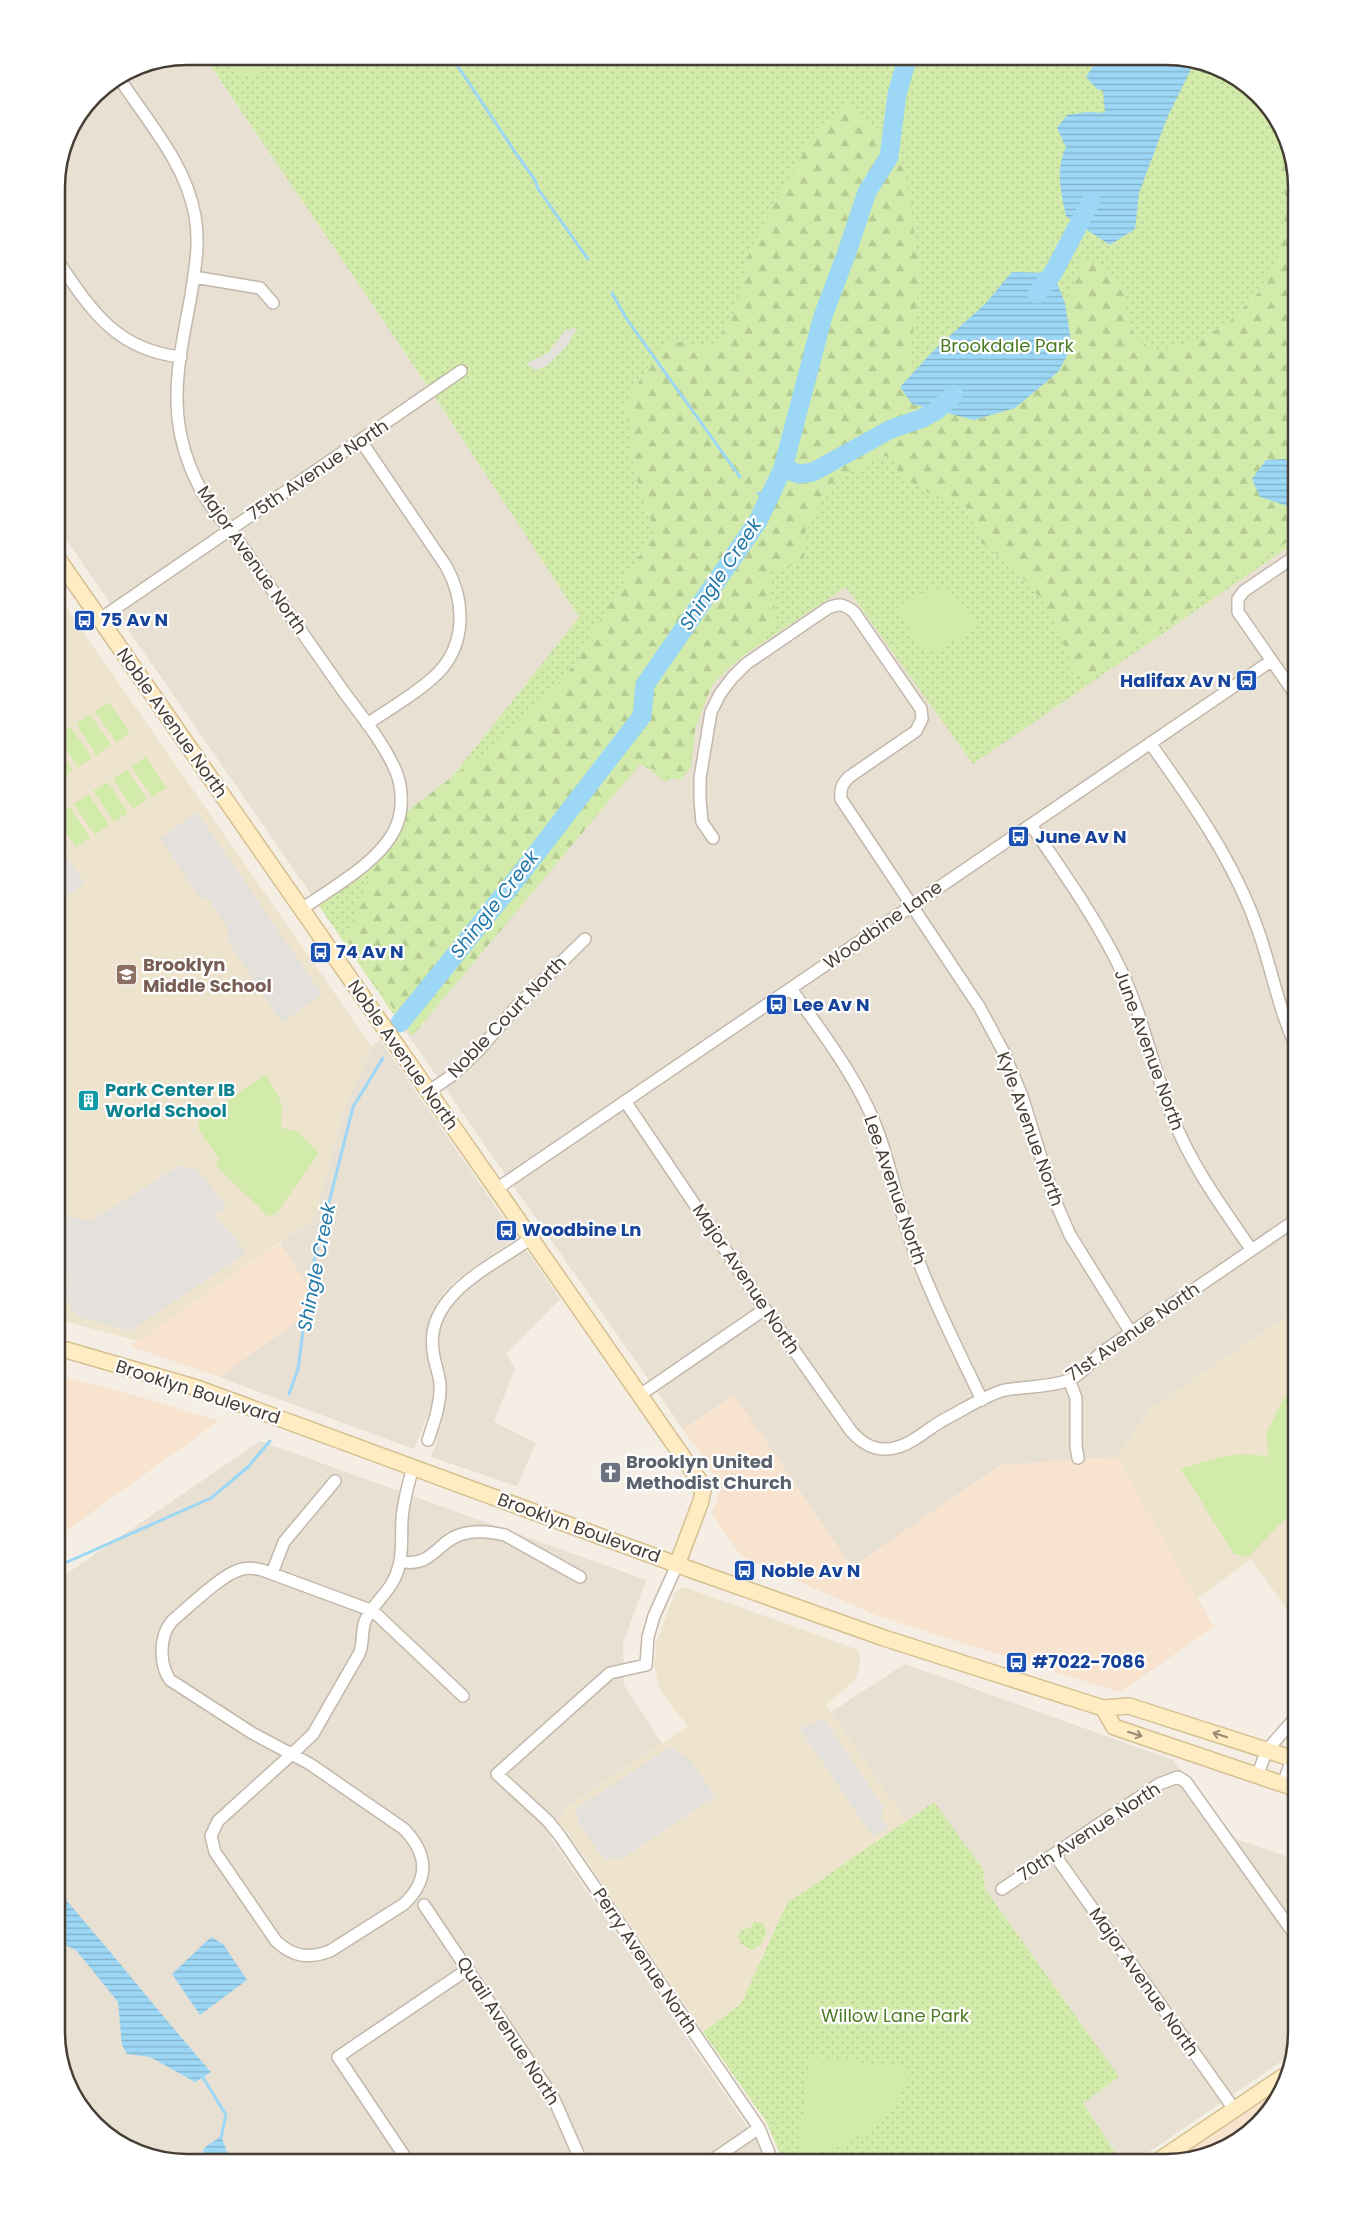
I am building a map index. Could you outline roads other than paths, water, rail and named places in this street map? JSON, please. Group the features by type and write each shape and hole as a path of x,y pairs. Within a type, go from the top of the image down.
{"main road":[{"name":"Noble Avenue North","path":"65,569 495,1190 701,1483 701,1502 677,1565"},
{"name":"Brooklyn Boulevard","path":"65,1350 197,1388 677,1565 884,1638 1103,1708 1129,1706 1267,1750 1288,1753"},
{"path":"1103,1708 1114,1727 1288,1786"},
{"path":"1176,2153 1234,2109 1279,2079"}],"street":[{"path":"65,273 89,307 113,331 129,342 148,350 181,357 198,241 196,218 182,173 123,83"},
{"path":"194,277 260,288 273,302"},
{"name":"Major Avenue North","path":"181,357 177,397 178,425 184,453 195,478 220,519 231,530 367,724 395,768 401,798 400,813 396,827 381,852 302,909"},
{"name":"75th Avenue North","path":"100,620 462,370"},
{"path":"361,441 446,566 456,583 460,602 460,621 457,639 450,656 438,672 367,724"},
{"path":"1288,561 1244,591 1238,599 1238,612 1288,685"},
{"name":"Kyle Avenue North","path":"713,838 702,822 700,778 710,712 720,694 746,664 837,604 845,605 854,612 921,709 922,719 916,731 844,782 840,791 845,806 980,1008 1003,1051 1022,1096 1053,1196 1070,1235 1131,1333"},
{"name":"Woodbine Lane","path":"495,1190 1271,661"},
{"path":"1150,743 1194,804 1217,842 1239,885 1258,929 1288,1029"},
{"name":"June Avenue North","path":"1031,825 1098,927 1121,970 1140,1015 1172,1116 1190,1154 1211,1191 1251,1250"},
{"name":"Noble Court North","path":"428,1092 454,1074 479,1050 520,1003 585,939"},
{"name":"Lee Avenue North","path":"791,989 853,1079 870,1112 883,1145 907,1229 925,1277 982,1400"},
{"name":"Major Avenue North","path":"625,1102 765,1309 851,1431 857,1438 875,1448"},
{"name":"71st Avenue North","path":"875,1448 884,1449 902,1446 944,1419 1004,1390 1044,1386 1069,1380 1101,1353 1288,1225"},
{"path":"428,1440 439,1403 440,1384 433,1350 433,1334 436,1319 443,1305 465,1284 530,1239"},
{"path":"640,1395 765,1309"},
{"path":"1069,1380 1076,1398 1076,1446 1078,1458"},
{"path":"413,1467 404,1501 400,1561 394,1582 373,1611 366,1620 363,1646 355,1662 312,1734 293,1753 218,1821 211,1836 216,1852 276,1941 295,1955 307,1957 330,1951 404,1904 414,1894 421,1880 421,1852 414,1839 404,1829 293,1753 252,1733 174,1684 165,1671 162,1636 172,1621 227,1576 238,1570 250,1568 272,1573 373,1611 463,1696"},
{"path":"272,1573 284,1542 335,1481"},
{"path":"400,1561 419,1563 460,1534 495,1533 505,1535 580,1577"},
{"name":"Perry Avenue North","path":"677,1565 654,1616 648,1637 646,1665 610,1673 497,1774 548,1821 560,1836 759,2128 769,2154"},
{"path":"1257,1776 1267,1750 1288,1726"},
{"name":"70th Avenue North","path":"1002,1889 1159,1784 1178,1777 1186,1782 1288,1925"},
{"name":"Major Avenue North","path":"1054,1854 1234,2109"},
{"name":"Quail Avenue North","path":"424,1904 553,2097 578,2154"},
{"path":"404,2154 338,2057 468,1969"},
{"path":"721,2154 759,2128"}],"water":[{"path":"1094,65 1174,65 1192,67 1167,118 1139,193 1135,229 1110,245 1066,216 1062,198 1060,173 1066,147 1057,128 1067,115 1087,112 1105,113 1103,91 1097,89 1086,77"},
{"path":"1012,272 1053,273 1065,303 1072,347 1058,372 1015,408 974,420 912,404 900,387 935,349 985,304"},
{"path":"1285,459 1288,461 1288,506 1260,497 1252,479 1266,460"},
{"path":"65,1899 211,2072 195,2082 150,2057 127,2054 122,2045 118,2002 76,1950 65,1945"},
{"path":"211,1937 223,1944 247,1980 200,2015 172,1974"},
{"path":"221,2136 228,2154 202,2154 204,2148"}],"waterway":[{"path":"457,65 535,180 538,189 588,259"},
{"name":"Shingle Creek","path":"400,1023 522,872 642,716 645,685 758,521 783,468 823,316 867,192 889,157 897,94 905,65"},
{"path":"1037,294 1053,273 1091,201"},
{"path":"612,293 626,318 740,477"},
{"path":"783,468 799,474 813,472 891,429 923,418 936,411 954,394"},
{"path":"758,493 769,500"},
{"name":"Shingle Creek","path":"289,1394 298,1369 310,1278 353,1107 383,1058"},
{"name":"Shingle Creek","path":"65,1563 211,1498 248,1467 270,1441"},
{"path":"202,2076 226,2115 221,2138"}],"place":[{"name":"75 Av N","path":"85,620"},
{"name":"Halifax Av N","path":"1247,681"},
{"name":"June Av N","path":"1019,837"},
{"name":"74 Av N","path":"320,952"},
{"name":"Brooklyn Middle School","path":"127,975"},
{"name":"Lee Av N","path":"777,1005"},
{"name":"Park Center IB World School","path":"89,1100"},
{"name":"Woodbine Ln","path":"506,1230"},
{"name":"Brooklyn United Methodist Church","path":"610,1472"},
{"name":"Noble Av N","path":"745,1571"},
{"name":"#7022-7086","path":"1016,1662"}],"park label":[{"name":"Brookdale Park","path":"1007,346"},
{"name":"Willow Lane Park","path":"895,2016"}]}
